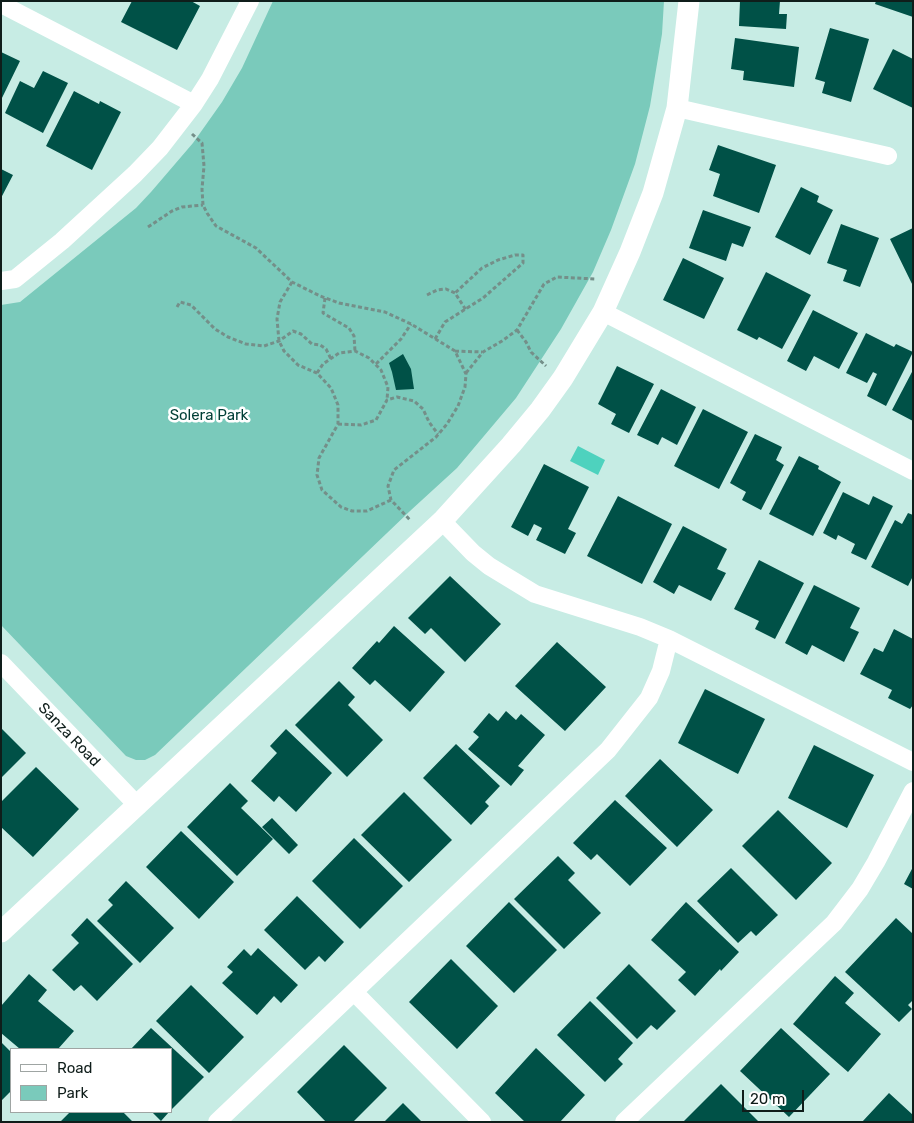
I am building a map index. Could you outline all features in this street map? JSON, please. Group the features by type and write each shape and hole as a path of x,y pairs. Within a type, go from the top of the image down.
{"street":[{"path":"1,281 15,279 62,241 135,174 160,148 194,104 210,79 250,1"},
{"path":"1,932 442,521 540,410 563,378 603,312 630,252 653,193 678,108 689,1"},
{"path":"1,4 194,104"},
{"path":"678,108 888,156"},
{"path":"603,312 913,471"},
{"path":"442,521 473,553 489,566 535,594 640,627 669,639 913,762"},
{"path":"218,1122 608,750 649,698 661,671 669,639"},
{"name":"Sanza Road","path":"1,663 138,806"},
{"path":"624,1122 834,923 860,889 913,791"},
{"path":"354,992 482,1122"}],"path":[{"path":"180,122 202,143 204,166 203,205 216,226 256,248 292,282 325,298 339,303 386,312 411,324 455,351 483,352"},
{"path":"148,227 172,211 182,207 203,205"},
{"path":"436,340 445,322 483,298 522,263 523,255 515,255 498,260 482,268 455,293"},
{"path":"466,374 483,352 517,330 544,284 557,277 594,279 614,288"},
{"path":"292,282 280,302 277,319 280,340 284,351 298,366 317,373 331,388 338,405 338,424 319,458 318,475 322,490 341,507 352,511 368,511 391,500"},
{"path":"427,296 437,290 455,293 466,310"},
{"path":"325,298 323,313 349,328 354,336 355,351"},
{"path":"177,307 180,302 191,305 215,328 228,337 246,344 264,346 280,340 293,331 301,334 312,344 320,345 326,349 331,359"},
{"path":"376,364 401,339 411,324"},
{"path":"517,330 538,360 563,378"},
{"path":"317,373 323,364 339,353 355,351 376,364 388,387 387,400 376,420 361,425 338,424"},
{"path":"425,536 391,500 388,486 394,470 438,434 447,424 458,406 465,387 466,374 455,351"},
{"path":"387,400 397,397 414,401 423,409 429,422 438,434"}],"green space":[{"name":"Solera Park","path":"273,1 664,1 662,34 650,106 635,164 611,230 593,272 561,329 516,398 457,468 155,755 145,760 136,760 126,756 1,625 1,305 20,302 136,208 151,192 193,143 222,102 242,68"}],"shaded area":[{"path":"578,446 605,460 598,475 570,461"}],"building":[{"path":"132,1 191,1 200,6 177,50 121,22"},
{"path":"740,1 780,1 779,14 787,14 786,29 739,26"},
{"path":"876,1 913,1 913,17 875,4"},
{"path":"830,28 869,39 851,102 822,93 825,82 815,79"},
{"path":"735,38 799,47 794,87 743,80 744,71 731,69"},
{"path":"893,49 913,59 913,108 873,89"},
{"path":"1,52 20,61 1,100"},
{"path":"43,71 68,83 43,133 5,113 20,81 34,88"},
{"path":"74,91 99,104 100,101 121,112 92,170 46,146"},
{"path":"718,145 776,165 759,213 713,196 720,174 709,170"},
{"path":"1,169 13,175 1,198"},
{"path":"801,187 819,196 817,202 833,210 810,255 775,237"},
{"path":"703,210 751,227 743,247 732,243 726,261 689,248"},
{"path":"841,224 879,238 860,287 843,281 847,270 827,263"},
{"path":"913,228 913,286 890,239"},
{"path":"683,258 724,278 704,319 663,300"},
{"path":"766,272 811,295 782,349 759,337 757,340 737,330"},
{"path":"813,310 858,333 839,369 814,356 806,371 787,361"},
{"path":"866,333 894,347 896,344 913,352 886,406 867,396 877,374 873,372 867,383 846,373"},
{"path":"403,354 411,369 414,389 396,390 389,363"},
{"path":"617,366 654,384 629,433 611,424 616,414 598,404"},
{"path":"913,370 913,421 892,410"},
{"path":"661,389 696,407 677,445 662,437 658,445 637,435"},
{"path":"703,409 748,432 719,489 674,466"},
{"path":"755,434 782,447 776,460 784,465 761,510 742,500 746,492 730,483"},
{"path":"799,456 819,466 818,469 841,482 813,536 769,514"},
{"path":"544,464 589,487 568,529 576,533 565,554 536,540 542,528 534,524 528,536 511,527"},
{"path":"843,492 869,505 873,496 893,506 866,560 851,553 855,544 838,535 836,540 823,533"},
{"path":"618,496 672,524 642,584 587,556"},
{"path":"908,513 913,515 913,576 908,586 871,567 895,520 902,524"},
{"path":"683,526 727,549 717,569 726,573 711,601 679,585 674,594 653,582"},
{"path":"759,560 804,583 775,639 755,629 759,621 734,609"},
{"path":"450,576 501,624 465,662 431,628 425,634 408,618"},
{"path":"814,585 860,608 850,628 859,632 844,662 812,645 807,655 785,643"},
{"path":"394,626 445,672 410,712 375,680 370,685 352,668"},
{"path":"894,629 913,639 913,705 910,709 888,698 892,690 860,674 874,648 883,652"},
{"path":"557,642 606,687 565,731 515,686"},
{"path":"339,681 355,697 348,705 383,740 347,777 295,725"},
{"path":"705,689 765,719 738,774 678,743"},
{"path":"506,711 516,720 521,714 545,735 518,766 524,770 511,786 468,749 479,737 473,732 489,713 498,721"},
{"path":"1,728 26,753 1,778"},
{"path":"286,729 332,773 296,812 279,796 274,802 251,781 277,753 270,746"},
{"path":"456,744 500,786 485,802 489,806 471,825 423,778"},
{"path":"814,745 874,775 847,828 788,798"},
{"path":"660,759 713,810 677,847 625,796"},
{"path":"36,767 79,809 33,857 1,827 1,802"},
{"path":"230,783 248,801 241,808 273,839 237,876 187,827"},
{"path":"404,792 452,840 409,882 361,835"},
{"path":"615,800 667,848 630,886 597,854 591,860 573,843"},
{"path":"778,810 832,863 796,900 742,846"},
{"path":"272,818 298,845 289,854 262,827"},
{"path":"181,831 234,882 199,919 146,867"},
{"path":"354,838 403,886 360,929 312,881"},
{"path":"558,856 575,873 568,880 601,913 564,949 514,899"},
{"path":"913,867 913,889 904,884"},
{"path":"731,868 778,915 756,936 751,931 738,943 697,901"},
{"path":"126,881 174,928 140,963 97,921 113,905 108,900"},
{"path":"297,896 344,942 325,962 319,956 305,970 264,930"},
{"path":"509,902 557,950 514,993 466,946"},
{"path":"686,902 739,952 695,996 678,980 686,972 651,940"},
{"path":"87,918 133,964 97,1001 81,985 74,991 52,970 79,943 71,935"},
{"path":"896,918 913,934 913,1000 908,1005 912,1009 899,1022 845,972"},
{"path":"258,948 298,985 281,1003 274,996 257,1015 222,983 233,972 227,967 244,949 251,956"},
{"path":"451,959 498,1006 457,1049 409,1002"},
{"path":"629,964 676,1011 657,1030 651,1025 637,1039 596,998"},
{"path":"29,974 47,990 38,1001 74,1031 59,1048 19,1048 1,1033 1,1006"},
{"path":"835,976 854,993 845,1003 881,1034 848,1072 793,1024"},
{"path":"191,985 244,1037 209,1073 156,1021"},
{"path":"590,1001 633,1043 618,1059 623,1064 605,1082 557,1035"},
{"path":"151,1028 204,1077 172,1109 172,1048 132,1048"},
{"path":"781,1028 830,1074 789,1117 740,1071"},
{"path":"1,1042 10,1051 10,1092 1,1101"},
{"path":"344,1045 387,1088 353,1122 326,1122 297,1092"},
{"path":"536,1048 585,1095 560,1122 525,1122 495,1093"},
{"path":"721,1084 759,1122 683,1122"},
{"path":"889,1093 913,1115 913,1122 862,1122"},
{"path":"403,1103 422,1122 384,1122"},
{"path":"69,1113 124,1113 133,1122 60,1122"},
{"path":"153,1113 168,1113 161,1121"}]}
